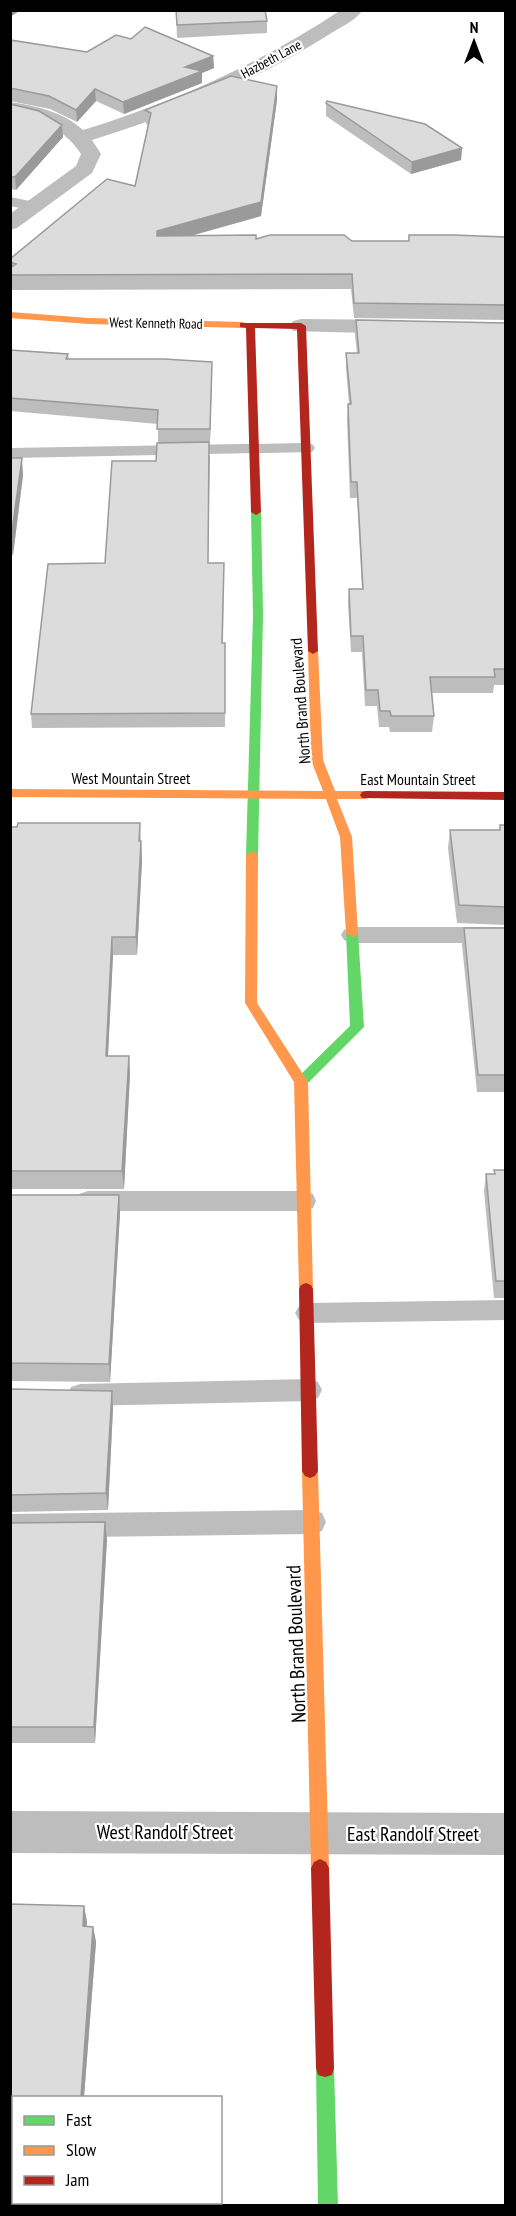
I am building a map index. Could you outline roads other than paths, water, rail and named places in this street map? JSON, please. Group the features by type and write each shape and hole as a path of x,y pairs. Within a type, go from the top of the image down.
{"street":[{"name":"Hazbeth Lane","path":"82,137 128,124 222,85 281,56 354,10"},
{"path":"10,108 46,116 68,126 82,137 91,154 85,169 10,224"},
{"name":"West Kenneth Road","path":"10,315 89,321 302,326"},
{"path":"250,325 258,615 252,796 251,1003 301,1082"},
{"path":"302,326 426,328"},
{"name":"North Brand Boulevard","path":"302,326 317,760 346,837 357,1027 301,1082 328,2205"},
{"name":"West Mountain Street","path":"10,794 331,796"},
{"name":"East Mountain Street","path":"331,796 506,796"},
{"name":"West Randolf Street","path":"10,1832 320,1833"},
{"name":"East Randolf Street","path":"320,1833 506,1834"}],"lane":[{"path":"10,201 35,206"},
{"path":"10,453 306,448"},
{"path":"352,935 506,935"},
{"path":"70,1201 304,1202"},
{"path":"308,1313 506,1310"},
{"path":"54,1395 309,1390"},
{"path":"10,1526 312,1522"}]}
